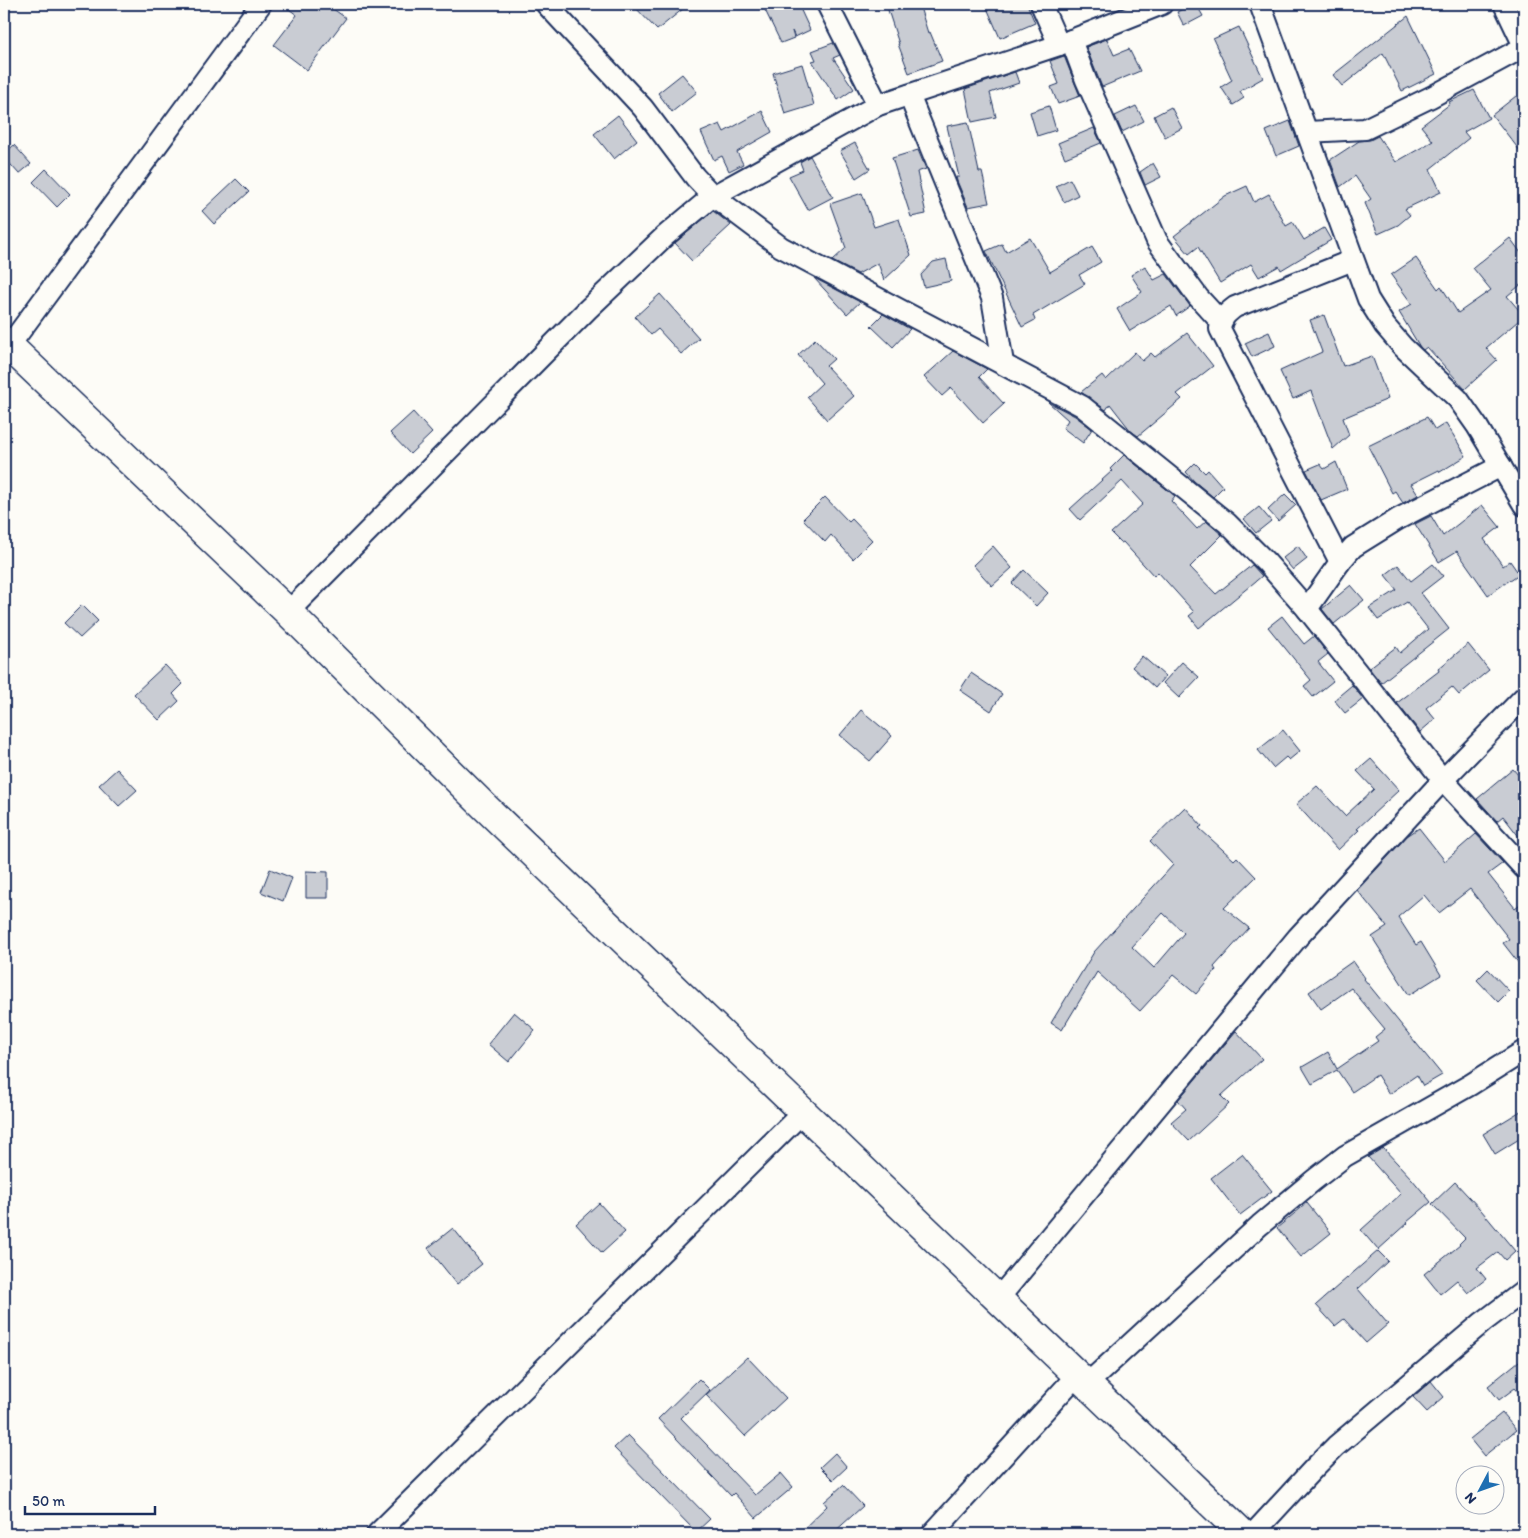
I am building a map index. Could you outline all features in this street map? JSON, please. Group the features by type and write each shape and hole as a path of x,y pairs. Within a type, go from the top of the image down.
{"main road":[{"path":"5,347 288,612 486,808 1243,1534"}],"street":[{"path":"5,347 261,4"},
{"path":"546,4 643,108 695,177 713,196 781,247 1082,406 1227,523 1308,609 1443,780 1524,868"},
{"path":"827,4 878,105"},
{"path":"1041,4 1086,80 1157,241 1198,296 1221,322"},
{"path":"288,612 595,302 665,236 713,196 878,105 1065,43 1162,4"},
{"path":"1260,4 1368,299 1385,326 1458,399 1477,426 1524,505"},
{"path":"1307,132 1365,129 1431,97 1524,47 1505,4"},
{"path":"909,95 992,298 1003,363"},
{"path":"1340,562 1220,329 1221,322 1226,314 1235,307 1353,260"},
{"path":"1308,609 1340,562 1353,547 1398,519 1501,466"},
{"path":"998,1299 1292,944 1443,780 1524,697"},
{"path":"932,1534 1082,1380 1260,1225 1322,1174 1345,1156 1524,1051"},
{"path":"377,1534 803,1112"},
{"path":"1253,1534 1336,1446 1483,1322 1524,1291"}],"building":[{"path":"282,4 326,4 346,18 307,70 274,45 297,15"},
{"path":"632,4 689,4 657,30"},
{"path":"779,4 798,4 810,30 795,37 792,31 794,38 781,43 765,10"},
{"path":"886,4 919,4 928,33 930,32 942,61 909,73"},
{"path":"998,4 1027,4 1035,23 1000,38 987,8"},
{"path":"1192,4 1196,4 1203,16 1184,26 1177,12"},
{"path":"1408,16 1436,74 1402,91 1383,53 1342,86 1333,75"},
{"path":"1239,27 1263,78 1240,91 1244,98 1233,105 1221,87 1232,80 1213,39"},
{"path":"1107,39 1114,55 1129,49 1140,71 1102,87 1086,47"},
{"path":"833,43 840,55 833,58 854,89 838,100 812,61 816,60 812,51"},
{"path":"1064,56 1080,96 1058,104 1051,87 1059,84 1050,61"},
{"path":"802,64 814,105 785,114 773,73"},
{"path":"1015,72 1019,83 990,93 996,117 972,122 965,89"},
{"path":"682,74 697,92 672,112 658,93"},
{"path":"1474,90 1489,118 1464,132 1469,138 1430,169 1441,192 1405,209 1410,215 1398,225 1378,234 1365,203 1371,199 1355,176 1340,187 1330,160 1359,141 1370,140 1378,136 1396,162 1433,141 1421,126 1450,104 1449,102"},
{"path":"1516,96 1524,106 1524,156 1492,115"},
{"path":"1049,106 1056,130 1037,136 1030,112"},
{"path":"1136,106 1144,121 1122,132 1115,116"},
{"path":"1171,107 1182,128 1165,137 1154,116"},
{"path":"762,111 772,132 737,152 743,164 729,171 722,156 714,160 701,132 720,124 724,132"},
{"path":"618,115 637,140 614,159 594,134"},
{"path":"1290,121 1299,146 1276,156 1266,131"},
{"path":"968,122 979,172 982,172 989,203 968,207 957,181 956,177 959,177 947,126"},
{"path":"1094,128 1101,143 1065,158 1058,143"},
{"path":"855,143 870,169 856,178 840,151"},
{"path":"14,145 31,164 19,174 4,157 4,154"},
{"path":"918,150 926,169 917,172 926,214 911,217 892,158"},
{"path":"810,156 833,197 808,210 789,176 803,170 800,162"},
{"path":"1153,163 1161,177 1145,185 1140,172"},
{"path":"46,169 70,194 57,207 33,182"},
{"path":"236,179 249,192 214,224 202,211"},
{"path":"1070,179 1078,195 1064,202 1056,186"},
{"path":"1247,186 1254,202 1269,194 1286,226 1293,222 1304,240 1324,228 1331,240 1281,270 1279,266 1259,277 1251,264 1220,283 1198,247 1189,254 1174,236 1225,196"},
{"path":"862,193 874,227 899,219 911,255 884,280 878,263 858,274 832,261 846,248 830,204"},
{"path":"713,211 731,225 692,261 675,243"},
{"path":"1030,238 1050,272 1092,247 1101,262 1079,275 1085,284 1033,315 1035,320 1022,327 986,251 1002,244 1006,252"},
{"path":"1510,238 1524,257 1524,282 1507,296 1524,316 1486,348 1497,360 1465,389 1427,347 1423,350 1420,347 1399,312 1412,304 1391,275 1416,258 1438,289 1441,286 1458,313 1491,290 1473,268"},
{"path":"946,259 951,281 924,287 921,275 933,262"},
{"path":"1145,266 1154,280 1166,274 1190,306 1176,316 1171,306 1130,331 1117,309 1142,292 1131,275"},
{"path":"814,278 860,302 847,314"},
{"path":"660,294 699,338 681,354 658,329 651,335 635,317"},
{"path":"883,314 910,329 893,347 871,326"},
{"path":"1324,315 1343,366 1372,356 1388,399 1343,418 1349,435 1333,449 1311,391 1293,399 1280,371 1322,352 1310,320"},
{"path":"1269,332 1275,346 1252,357 1245,343"},
{"path":"1187,333 1213,366 1177,394 1182,399 1138,436 1131,431 1110,404 1106,410 1081,392 1102,375 1106,380 1135,352 1142,361 1151,353 1155,357"},
{"path":"815,339 834,359 826,366 854,396 827,420 807,397 822,383 798,355"},
{"path":"953,351 987,369 979,377 1004,404 983,423 951,388 942,396 924,377"},
{"path":"1048,402 1075,416 1092,429 1083,443 1063,428 1068,420"},
{"path":"413,412 432,433 410,454 390,433"},
{"path":"1427,417 1435,430 1446,423 1466,456 1440,472 1439,470 1411,484 1418,495 1403,503 1395,491 1392,493 1368,446"},
{"path":"1124,455 1175,496 1171,501 1197,529 1206,521 1222,535 1190,567 1216,594 1252,565 1262,576 1199,628 1189,616 1194,612 1158,572 1154,576 1123,542 1121,543 1111,533 1143,504 1122,481 1080,520 1070,509 1112,471 1110,469"},
{"path":"1336,462 1347,489 1321,500 1306,470 1320,464 1324,469"},
{"path":"1195,463 1205,473 1208,470 1223,487 1213,497 1186,472"},
{"path":"1285,494 1296,505 1278,521 1268,510"},
{"path":"825,497 849,522 852,519 872,540 853,559 831,535 825,542 803,519"},
{"path":"1482,505 1500,527 1484,539 1503,566 1510,561 1519,574 1488,595 1457,551 1439,562 1415,524 1431,516 1443,536"},
{"path":"1259,507 1271,521 1256,533 1244,519"},
{"path":"993,546 1012,568 992,586 973,565"},
{"path":"1298,546 1307,559 1293,570 1283,558"},
{"path":"1433,564 1443,576 1421,593 1449,629 1381,683 1369,668 1396,647 1400,653 1428,629 1407,602 1378,620 1369,608 1397,590 1385,575 1398,565 1411,581"},
{"path":"1024,570 1048,593 1036,606 1012,583"},
{"path":"1351,585 1364,600 1334,624 1322,609"},
{"path":"82,605 98,621 80,638 64,623"},
{"path":"1282,616 1304,644 1314,636 1328,654 1318,662 1333,681 1313,697 1304,686 1311,680 1268,627"},
{"path":"1468,644 1489,670 1459,695 1452,687 1426,708 1435,719 1420,732 1397,703 1439,671 1438,669"},
{"path":"1142,656 1165,676 1155,688 1132,667"},
{"path":"1182,662 1199,677 1179,698 1163,683"},
{"path":"165,665 183,684 173,694 179,701 159,720 134,694"},
{"path":"971,673 1002,694 991,711 960,690"},
{"path":"1352,685 1363,699 1345,713 1334,700"},
{"path":"861,710 892,736 870,761 840,735"},
{"path":"1283,730 1300,751 1289,760 1286,757 1273,768 1258,750"},
{"path":"1371,759 1399,790 1357,829 1359,830 1338,850 1296,804 1317,786 1345,816 1374,789 1357,771"},
{"path":"117,769 137,790 119,806 99,785"},
{"path":"1513,769 1524,782 1524,843 1503,816 1497,821 1477,799"},
{"path":"1185,807 1202,826 1199,828 1234,860 1237,857 1256,877 1224,908 1249,928 1214,967 1216,970 1196,994 1173,975 1140,1011 1097,972 1062,1030 1051,1023 1094,952 1173,865 1150,841","holes":["1163,913 1184,933 1154,968 1132,947"]},
{"path":"1419,828 1445,861 1476,834 1503,863 1488,874 1515,908 1524,901 1524,970 1503,943 1509,939 1470,889 1439,913 1424,895 1398,917 1416,945 1421,942 1441,975 1409,995 1372,937 1387,927 1357,890 1407,836"},
{"path":"270,869 292,878 283,901 261,892"},
{"path":"306,871 328,872 328,898 306,898"},
{"path":"1353,961 1364,979 1442,1075 1423,1086 1417,1075 1389,1094 1377,1075 1352,1092 1337,1070 1312,1084 1302,1067 1328,1052 1337,1069 1378,1041 1375,1037 1385,1029 1351,988 1321,1009 1309,992"},
{"path":"1488,969 1509,991 1498,1002 1477,980"},
{"path":"514,1012 535,1030 509,1062 488,1044"},
{"path":"1236,1031 1262,1059 1221,1096 1229,1104 1189,1141 1171,1122 1186,1109 1178,1100"},
{"path":"1524,1109 1524,1136 1495,1154 1483,1134"},
{"path":"1383,1148 1431,1202 1378,1250 1361,1230 1401,1194 1368,1157"},
{"path":"1242,1154 1272,1191 1240,1215 1211,1178"},
{"path":"1455,1182 1515,1251 1505,1260 1498,1252 1477,1268 1486,1279 1468,1293 1457,1280 1440,1294 1424,1274 1460,1245 1465,1238 1432,1204"},
{"path":"599,1203 625,1232 602,1253 576,1224"},
{"path":"1307,1203 1331,1233 1301,1257 1277,1228"},
{"path":"453,1228 482,1264 457,1284 428,1248"},
{"path":"1378,1251 1388,1261 1358,1289 1388,1324 1366,1343 1344,1319 1335,1326 1316,1305"},
{"path":"747,1357 786,1398 745,1436 706,1395"},
{"path":"1524,1357 1524,1398 1515,1388 1499,1400 1488,1386"},
{"path":"699,1379 710,1390 681,1418 755,1495 781,1473 793,1487 756,1518 734,1493 731,1496 658,1419"},
{"path":"1431,1381 1444,1397 1427,1412 1413,1397"},
{"path":"1502,1413 1516,1430 1484,1456 1470,1439"},
{"path":"628,1435 710,1519 696,1532 614,1448"},
{"path":"835,1453 847,1467 833,1480 820,1467"},
{"path":"843,1485 863,1506 832,1534 798,1534 827,1506 824,1502"}]}
